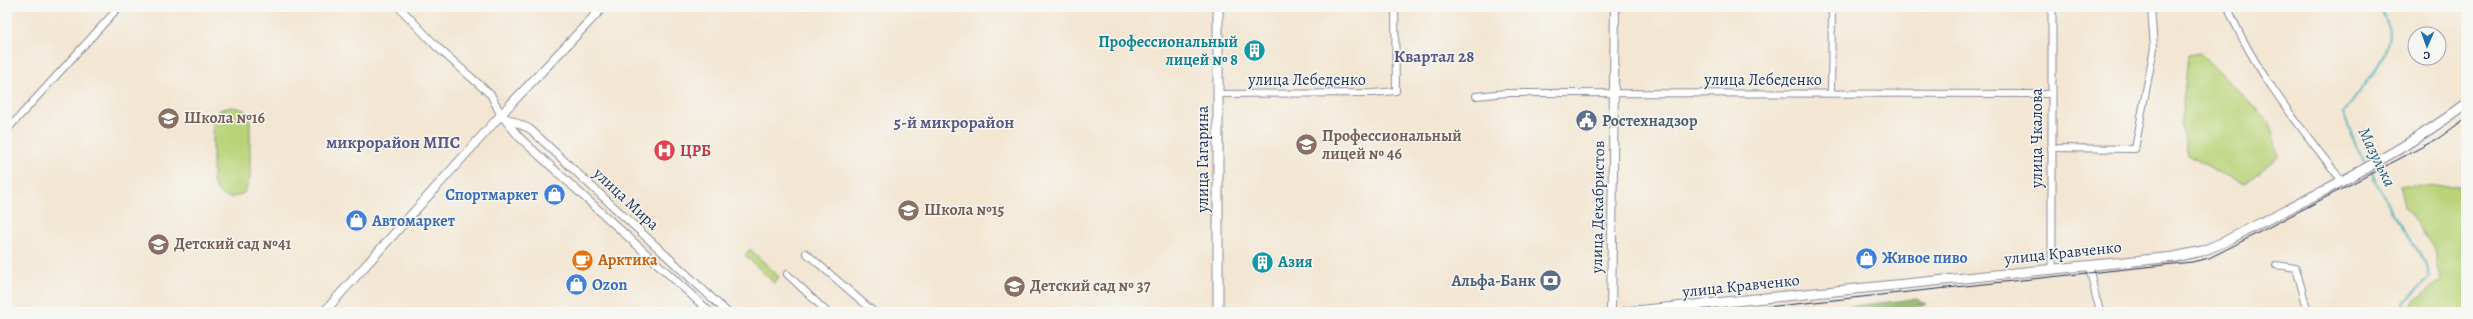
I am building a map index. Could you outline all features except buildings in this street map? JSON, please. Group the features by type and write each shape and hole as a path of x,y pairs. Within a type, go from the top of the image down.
{"main road":[{"path":"324,312 501,115 603,7"},
{"name":"улица Гагарина","path":"1218,7 1218,312"},
{"name":"улица Декабристов","path":"1611,312 1615,7"},
{"name":"улица Кравченко","path":"1625,312 2052,270 2174,257 2202,251 2224,242 2354,173 2432,129 2466,104"}],"street":[{"path":"7,130 119,7"},
{"name":"улица Мира","path":"398,7 437,47 491,94 501,115 520,138 710,312"},
{"name":"улица Лебеденко","path":"1219,94 1373,93 1396,91 1395,7"},
{"path":"1831,94 1832,7"},
{"name":"улица Чкалова","path":"2052,7 2052,270"},
{"path":"2051,148 2135,149 2154,48 2151,7"},
{"path":"2228,7 2234,24 2257,64 2302,129 2341,180"},
{"name":"улица Лебеденко","path":"1476,96 1506,93 2051,94"},
{"name":"улица Мира","path":"501,115 530,129 727,312"},
{"path":"627,235 635,226"},
{"path":"806,253 874,312"},
{"path":"2276,265 2296,268 2308,312"},
{"path":"2089,266 2096,298 2101,312"},
{"path":"787,274 827,312"}],"green space":[{"path":"2200,53 2269,122 2279,157 2245,183 2220,173 2188,155 2181,124 2188,55"},
{"path":"231,107 243,110 247,113 250,119 250,178 245,192 235,197 221,194 213,181 213,119 219,110"},
{"path":"2400,185 2466,186 2466,312 2409,312 2414,301 2440,281 2436,252 2405,206"},
{"path":"750,249 779,277 774,283 745,255"},
{"path":"1916,299 1926,304 1872,312 1796,312"}],"waterway":[{"name":"Мазулька","path":"2366,164 2356,146 2343,113 2372,76 2387,46 2389,32 2386,19 2376,7"},
{"name":"Мазулька","path":"2370,169 2391,212 2426,262 2430,277 2406,300 2400,312"}],"tram line":[{"path":"1720,312 2192,262 2209,258 2439,138 2466,118"}],"place":[{"name":"Профессиональный лицей № 8","path":"1254,51"},
{"name":"Школа №16","path":"169,118"},
{"name":"Ростехнадзор","path":"1586,121"},
{"name":"Профессиональный лицей № 46","path":"1307,145"},
{"name":"ЦРБ","path":"665,151"},
{"name":"Спортмаркет","path":"554,195"},
{"name":"Школа №15","path":"908,210"},
{"name":"Автомаркет","path":"357,221"},
{"name":"Детский сад №41","path":"158,244"},
{"name":"Живое пиво","path":"1867,258"},
{"name":"Арктика","path":"582,260"},
{"name":"Азия","path":"1262,262"},
{"name":"Альфа-Банк","path":"1551,281"},
{"name":"Ozon","path":"576,285"},
{"name":"Детский сад № 37","path":"1014,286"}],"district":[{"name":"Квартал 28","path":"1434,56"},
{"name":"5-й микрорайон","path":"954,122"},
{"name":"микрорайон МПС","path":"393,142"}]}
